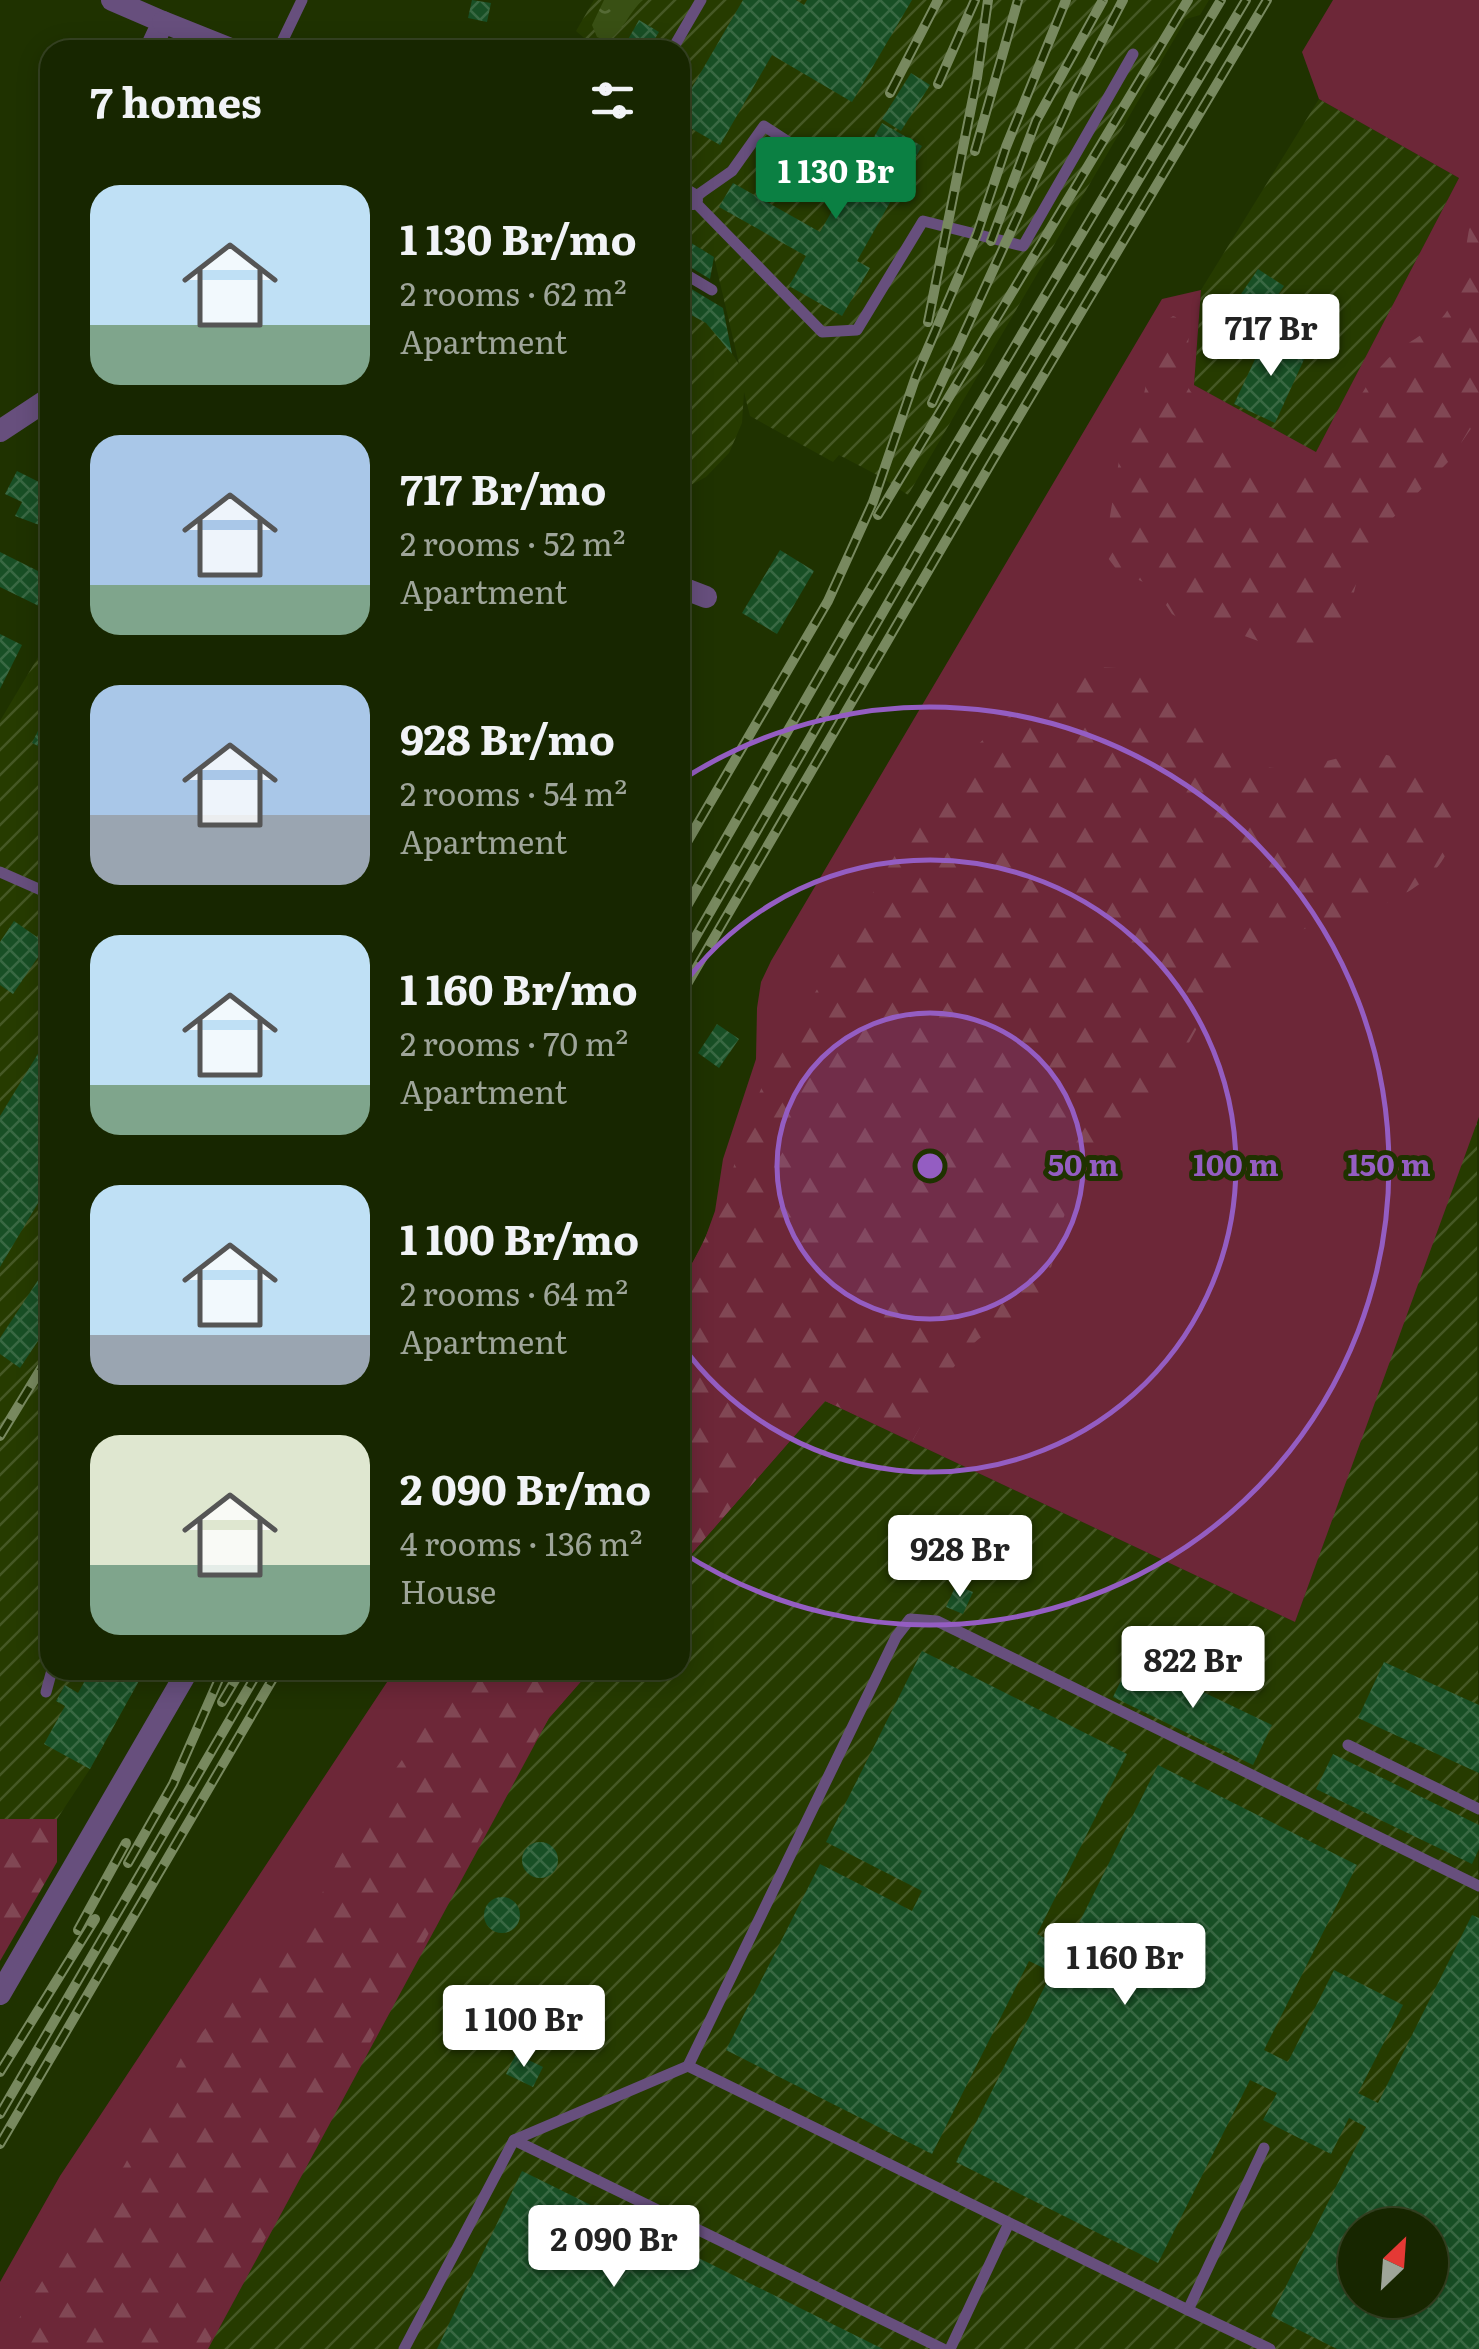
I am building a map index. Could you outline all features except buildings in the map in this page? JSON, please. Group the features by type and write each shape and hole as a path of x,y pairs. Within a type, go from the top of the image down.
{"street":[{"path":"112,0 208,40"},
{"path":"155,40 163,22"},
{"path":"0,431 40,405"},
{"path":"690,591 706,597"},
{"path":"0,1994 182,1680"}],"lane":[{"path":"283,40 302,0"},
{"path":"678,40 701,0"},
{"path":"690,200 822,332 857,330 923,221 1023,246 1133,54"},
{"path":"690,194 732,171 764,126 829,168"},
{"path":"690,277 712,290"},
{"path":"0,872 40,890"},
{"path":"404,2349 514,2140 688,2066 896,1637 910,1619 937,1621 1479,1886"},
{"path":"46,1692 49,1680"},
{"path":"1348,1745 1479,1809"},
{"path":"688,2066 1270,2349"},
{"path":"514,2140 947,2349 1009,2222"},
{"path":"1188,2310 1264,2148"}],"shaded area":[{"path":"594,0 1209,0 1200,15 1186,19 908,495 839,455 833,462 750,416 744,392 742,423 729,453 706,477 690,486 690,314 721,337 739,364 714,257 690,242 690,40 586,40 576,31"},
{"path":"1319,99 1459,178 1316,453 1194,385 1201,290"},
{"path":"40,654 40,1680 139,1680 57,1819 0,1819 0,721"},
{"path":"1477,1116 1479,2349 206,2349 496,1808 549,1718 582,1680 690,1680 690,1556 825,1401 1295,1622"}],"green space":[{"path":"1333,0 1479,0 1479,1117 1295,1622 825,1401 690,1556 690,1267 715,1211 723,1159 756,1059 757,1008 761,982 771,961 1162,299 1201,290 1194,385 1316,452 1459,178 1319,99 1302,52"},
{"path":"1479,196 1479,417 1448,462 1380,531 1360,567 1347,622 1336,637 1323,645 1289,652 1239,634 1192,626 1172,614 1154,587 1117,570 1108,558 1106,541 1121,448 1144,394 1158,326 1173,316 1187,321 1187,384 1229,448 1268,469 1310,467 1333,449 1377,371 1445,314 1458,287"},
{"path":"1098,667 1150,675 1183,699 1227,748 1259,765 1300,767 1358,754 1378,753 1397,758 1423,774 1445,799 1453,830 1449,848 1440,864 1412,889 1377,907 1295,934 1258,956 1229,983 1202,1019 1158,1097 1078,1186 1066,1211 1048,1278 1037,1298 964,1354 913,1440 825,1401 690,1556 690,1266 720,1203 763,1084 912,828 974,748 1011,715 1052,687"},
{"path":"388,1680 582,1680 549,1718 208,2349 0,2349 0,2282 60,2176"},
{"path":"458,1680 582,1680 549,1718 496,1808 206,2349 0,2349 54,2262 124,2166 182,2056 232,1997 291,1943 313,1912 352,1831"},
{"path":"0,1819 57,1819 57,1862 0,1961"}],"water":[{"path":"604,0 643,0 608,40 597,37 592,25"}],"railway":[{"path":"890,93 938,0"},
{"path":"938,84 975,0"},
{"path":"928,322 977,78 988,0"},
{"path":"975,151 1018,0"},
{"path":"690,837 828,601 873,502 916,376 977,234 1006,147 1066,0"},
{"path":"991,241 1036,121 1103,0"},
{"path":"932,403 1073,96 1123,0"},
{"path":"878,515 1188,0"},
{"path":"690,901 851,621 1221,0"},
{"path":"690,947 969,463 1246,0"},
{"path":"690,979 1267,0"},
{"path":"0,1436 40,1370"},
{"path":"128,1863 173,1784 219,1680"},
{"path":"222,1702 235,1680"},
{"path":"0,2114 253,1680"},
{"path":"0,2144 272,1680"},
{"path":"78,1930 126,1843"},
{"path":"0,2072 95,1919"}]}
